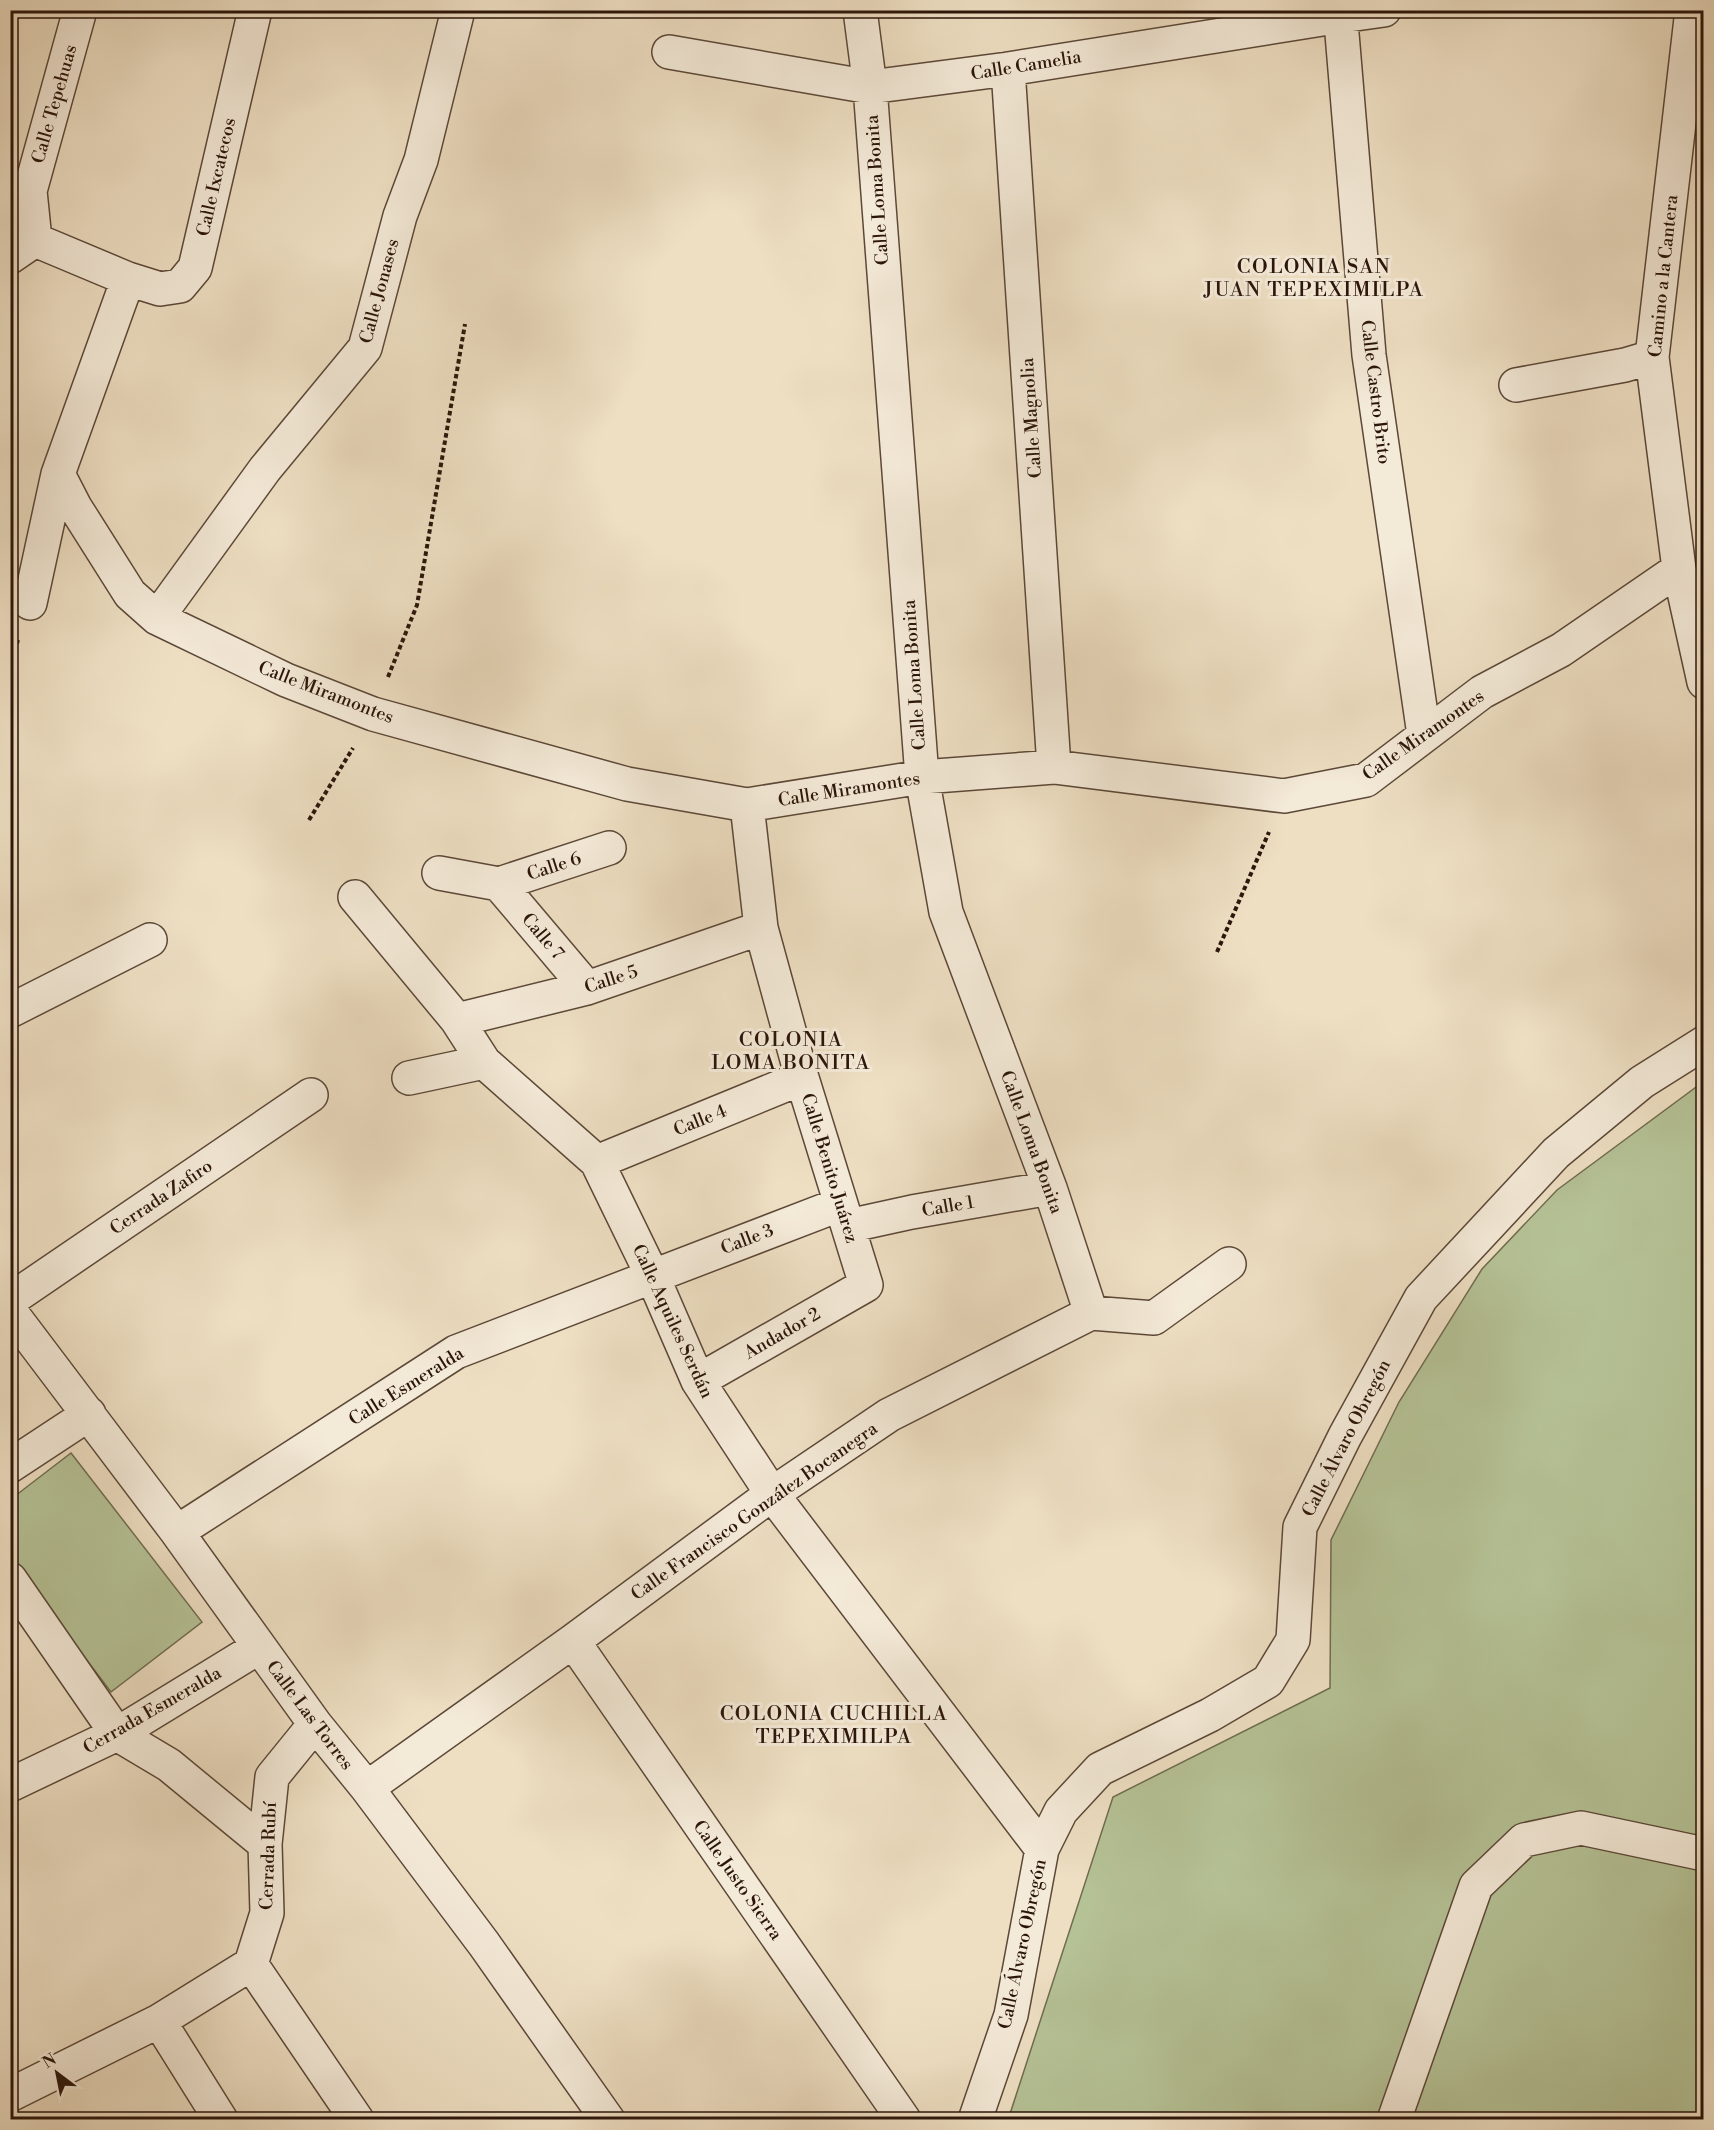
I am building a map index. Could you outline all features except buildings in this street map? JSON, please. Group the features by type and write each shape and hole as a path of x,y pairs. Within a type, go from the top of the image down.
{"street":[{"name":"Calle Tepehuas","path":"23,248 30,191 80,10"},
{"name":"Calle Ixcatecos","path":"23,248 160,289 180,286 195,268 255,10"},
{"name":"Calle Jonases","path":"157,618 265,469 365,348 399,216 421,160 458,10"},
{"name":"Calle Loma Bonita","path":"860,10 870,87 921,777 946,912 1050,1188 1091,1313"},
{"name":"Calle Camelia","path":"669,52 870,87 1008,69 1341,13 1384,10"},
{"name":"Camino a la Cantera","path":"1692,10 1652,357 1679,569 1704,682"},
{"name":"Calle Castro Brito","path":"1341,13 1369,355 1424,735"},
{"name":"Calle Magnolia","path":"1008,69 1054,767"},
{"path":"30,603 58,474 128,279"},
{"path":"1516,385 1652,357"},
{"name":"Calle Miramontes","path":"58,474 75,507 130,594 157,618 286,680 373,714 627,784 747,805 921,777 1054,767 1284,796 1366,780 1482,692 1561,650 1679,569"},
{"name":"Calle Benito Juárez","path":"747,805 761,928 802,1078 866,1285"},
{"name":"Calle 6","path":"499,884 609,848"},
{"path":"438,873 499,884"},
{"name":"Calle 7","path":"499,884 587,987"},
{"name":"Calle Aquiles Serdán","path":"355,897 457,1020 484,1062 597,1162 652,1275 698,1381 772,1494 1042,1849"},
{"name":"Calle 5","path":"457,1020 587,987 761,928"},
{"path":"10,1011 150,940"},
{"name":"Calle Álvaro Obregón","path":"975,2120 1011,2015 1042,1849 1061,1811 1100,1769 1210,1715 1268,1681 1293,1640 1300,1527 1345,1436 1421,1298 1556,1153 1642,1082 1704,1042"},
{"path":"410,1078 484,1062"},
{"name":"Calle 4","path":"597,1162 802,1078"},
{"name":"Cerrada Zafiro","path":"10,1300 310,1095"},
{"name":"Calle 1","path":"844,1215 912,1212 1050,1188"},
{"name":"Calle 3","path":"652,1275 844,1215"},
{"path":"1091,1313 1154,1318 1229,1264"},
{"name":"Calle Esmeralda","path":"177,1532 456,1352 652,1275"},
{"name":"Andador 2","path":"698,1381 866,1285"},
{"name":"Calle Las Torres","path":"10,1311 177,1532 315,1724 367,1788 484,1944 608,2120"},
{"name":"Calle Francisco González Bocanegra","path":"367,1788 573,1641 772,1494 889,1415 1091,1313"},
{"path":"10,1466 89,1414"},
{"path":"10,1579 117,1734 170,1765 265,1844"},
{"name":"Calle Justo Sierra","path":"573,1641 904,2120"},
{"name":"Cerrada Esmeralda","path":"10,1785 117,1734 259,1647"},
{"name":"Cerrada Rubí","path":"251,1964 267,1913 265,1844 272,1777 315,1724"},
{"path":"1394,2120 1476,1886 1524,1840 1581,1828 1704,1854"},
{"path":"10,2095 159,2021 251,1964 357,2120"},
{"path":"159,2021 221,2120"}],"path":[{"path":"309,820 373,714 417,605 465,324"},
{"path":"1216,952 1284,796"}],"green space":[{"path":"1703,1082 1703,2119 1008,2120 1113,1797 1330,1688 1331,1540 1399,1402 1482,1269 1557,1190"},
{"path":"71,1453 202,1622 111,1692 11,1561 11,1499"}],"district":[{"name":"COLONIA SAN JUAN TEPEXIMILPA","path":"1314,278"},
{"name":"COLONIA LOMA BONITA","path":"791,1050"},
{"name":"COLONIA CUCHILLA TEPEXIMILPA","path":"834,1724"}]}
